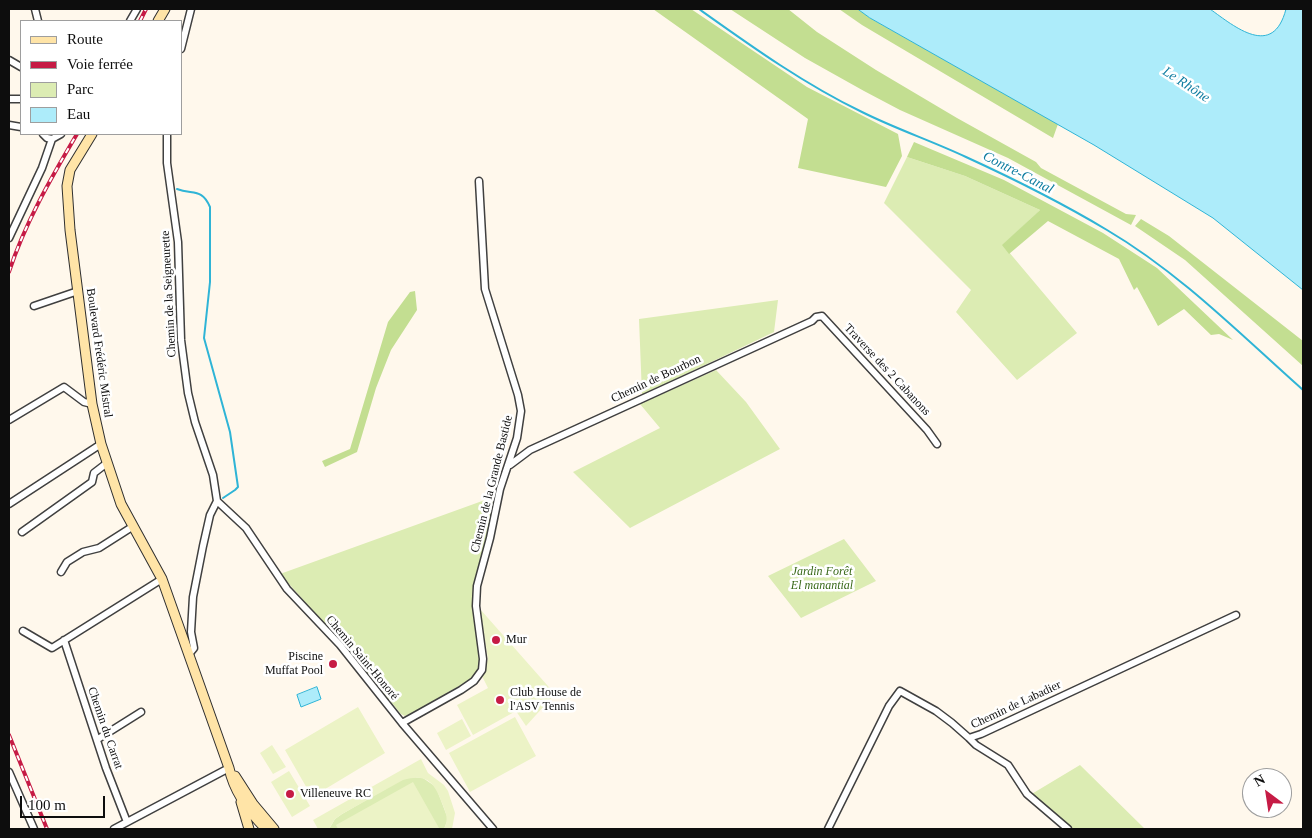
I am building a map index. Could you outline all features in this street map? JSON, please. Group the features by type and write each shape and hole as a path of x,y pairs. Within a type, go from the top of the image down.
{"main road":[{"path":"159,20 165,9"},
{"name":"Boulevard Frédéric Mistral","path":"91,135 70,170 67,186 70,230 92,404 120,504 162,579 249,829"},
{"name":"Boulevard Frédéric Mistral","path":"229,768 268,829"},
{"name":"Boulevard Frédéric Mistral","path":"238,795 268,829"}],"street":[{"path":"131,20 137,9"},
{"path":"182,45 192,9"},
{"path":"9,60 20,66"},
{"path":"44,135 52,139 59,135"},
{"name":"Chemin de la Seigneurette","path":"167,135 167,163 178,242 182,349 188,393 195,422 213,475 217,501"},
{"path":"9,238 42,168 52,139"},
{"name":"Chemin de la Grande Bastide","path":"402,723 461,690 474,681 482,670 483,659 476,606 477,586 490,538 500,489 517,438 521,412 485,288 480,181"},
{"path":"34,306 78,291"},
{"name":"Traverse des 2 Cabanons","path":"816,317 822,316 927,430 937,444"},
{"name":"Chemin de Bourbon","path":"507,467 530,450 812,321 816,317"},
{"path":"9,420 64,387 84,402 92,404"},
{"path":"9,504 102,444"},
{"path":"22,532 92,482 94,473 107,463"},
{"path":"189,654 194,648 191,632 194,590 204,538 210,515 217,501"},
{"name":"Chemin Saint-Honoré","path":"217,501 246,528 287,589 340,645 402,723 493,829"},
{"path":"61,572 68,562 83,552 99,548 132,527"},
{"path":"23,631 52,648 162,579"},
{"name":"Chemin de Labadier","path":"828,829 889,706 900,691 936,711 969,738 1236,615"},
{"name":"Chemin du Carrat","path":"64,640 98,738 106,768 128,822"},
{"path":"98,738 141,712"},
{"path":"969,738 1008,765 1027,794 1068,829"},
{"path":"114,829 229,768"},
{"path":"9,772 34,829"}],"green space":[{"path":"653,9 691,9 807,87 898,134 902,156 886,187 798,168 808,119"},
{"path":"730,9 788,9 817,32 876,70 1036,162 1041,168 1126,214 1136,215 1131,225 1008,158 900,110 864,91 805,58"},
{"path":"839,9 858,9 870,18 1058,124 1053,138 862,25"},
{"path":"914,142 1004,180 1103,233 1157,268 1233,340 1219,334 1211,335 1184,309 1158,326 1137,287 1134,290 1119,259 1048,221 1009,254 1002,245 1040,210 965,176 907,157"},
{"path":"907,157 965,176 1040,210 1003,245 1077,333 1017,380 956,312 971,290 884,203"},
{"path":"1141,219 1169,236 1303,341 1303,366 1185,260 1135,226"},
{"path":"415,291 417,310 391,350 376,388 357,452 325,467 322,461 350,449 388,322 410,292"},
{"path":"778,300 774,332 642,395 639,319"},
{"path":"716,370 746,402 780,449 630,528 573,472 660,428 640,404"},
{"path":"496,496 473,598 482,660 475,675 466,682 405,716 401,714 350,652 280,574"},
{"name":"Jardin Forêt El manantial","path":"844,539 876,581 801,618 768,576"},
{"path":"480,609 555,694 526,726 516,711 473,735 457,705 488,688 482,676 488,659"},
{"path":"358,707 385,753 312,797 285,750"},
{"path":"515,717 536,756 470,792 449,753"},
{"path":"462,719 471,736 446,750 437,733"},
{"path":"272,745 286,767 273,774 260,753"},
{"path":"421,759 428,773 444,785 448,791 455,813 452,829 444,829 446,816 436,790 432,785 424,779 411,778 403,780 342,814 335,819 329,829 318,829 313,820"},
{"path":"1080,765 1145,829 1071,829 1030,795"},
{"name":"Villeneuve RC","path":"289,771 310,806 292,817 271,782"},
{"path":"411,777 423,778 436,787 448,819 444,829 329,829 335,819 342,814 403,779"},
{"path":"413,782 439,828 338,829 336,825"}],"water":[{"name":"Le Rhône","path":"858,9 1210,9 1242,30 1263,36 1272,33 1280,24 1286,9 1303,9 1303,290 1213,218 1094,145 870,18"},
{"path":"317,687 321,699 301,707 297,695"}],"waterway":[{"name":"Contre-Canal","path":"699,9 778,64 840,101 1002,174 1055,201 1134,247 1185,285 1303,390"},
{"path":"177,189 196,193 204,197 210,207 210,282 204,338 230,432 238,487 223,498"}],"railway":[{"path":"140,20 146,9"},
{"path":"9,272 31,218 76,135"},
{"path":"9,735 47,829"}],"place":[{"name":"Mur","path":"496,640"},
{"name":"Piscine Muffat Pool","path":"333,664"},
{"name":"Club House de l'ASV Tennis","path":"500,700"},
{"name":"Villeneuve RC","path":"290,794"}]}
